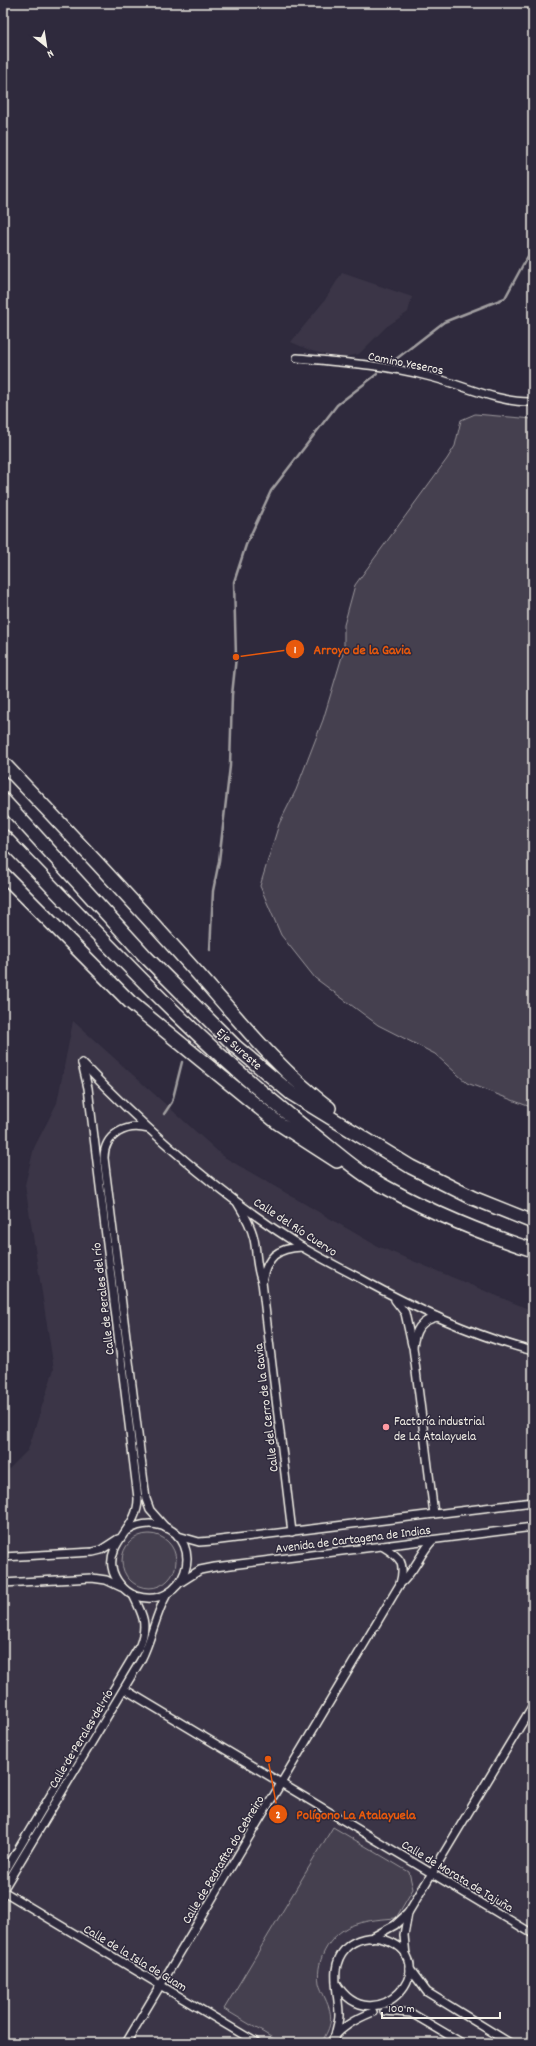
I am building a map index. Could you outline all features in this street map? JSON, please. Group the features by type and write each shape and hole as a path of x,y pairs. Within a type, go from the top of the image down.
{"highway":[{"path":"3,763 192,967 271,1057 304,1089 382,1150"},
{"name":"Eje Sureste","path":"3,800 146,957 236,1047 292,1094 411,1167 473,1198 533,1222"},
{"name":"Eje Sureste","path":"3,836 201,1039 256,1089 372,1180 435,1211 492,1236 533,1250"},
{"path":"3,874 130,1002 278,1123 331,1158 372,1180"}],"street":[{"name":"Camino Yeseros","path":"297,358 358,364 427,376 477,392 523,402 533,402"},
{"name":"Calle del Río Cuervo","path":"82,1063 149,1130 198,1172 236,1201 302,1247 393,1296 437,1317 511,1345 533,1351"},
{"name":"Calle de Perales del río","path":"82,1063 88,1088 137,1490 137,1510 127,1531"},
{"name":"Calle de Perales del río","path":"149,1130 139,1127 120,1131 106,1144 104,1158 146,1499 150,1510 166,1528"},
{"name":"Calle del Cerro de la Gavia","path":"236,1201 246,1217 253,1233 258,1274 262,1282 292,1532"},
{"name":"Calle del Cerro de la Gavia","path":"262,1282 267,1263 276,1254 288,1249 302,1247"},
{"path":"393,1296 405,1313 410,1340 413,1347"},
{"path":"434,1514 413,1347 415,1333 420,1325 437,1317"},
{"name":"Avenida de Cartagena de Indias","path":"178,1536 206,1542 533,1502"},
{"path":"3,1583 99,1578 123,1588 134,1595 151,1598 167,1594 180,1583 187,1564 184,1547 178,1536 166,1528 145,1524 136,1526 127,1531 116,1546 112,1565 116,1577 123,1588"},
{"name":"Avenida de Cartagena de Indias","path":"180,1583 200,1570 215,1567 533,1527"},
{"path":"3,1557 93,1552 101,1550 122,1537"},
{"name":"Calle de Pedrafita do Cebreiro","path":"400,1584 407,1579 420,1556 433,1540"},
{"name":"Calle de Pedrafita do Cebreiro","path":"126,2043 400,1584 403,1568 400,1559 382,1546"},
{"path":"3,1589 11,1582"},
{"name":"Calle de Perales del río","path":"3,1890 146,1651 159,1607 167,1594"},
{"name":"Calle de Perales del río","path":"3,1875 140,1645 145,1626 134,1595"},
{"name":"Calle de Morata de Tajuña","path":"124,1689 533,1934"},
{"path":"371,1938 395,1925 408,1913 533,1705"},
{"name":"Calle de la Isla de Guam","path":"3,1890 257,2043"},
{"path":"408,1913 404,1935 406,1956 410,1969 427,1992 510,2043"},
{"path":"335,2036 339,2014 336,1965 347,1947 357,1940 381,1938 392,1942 406,1956"},
{"path":"382,2011 400,2000 409,1982 410,1969"},
{"path":"336,1984 342,1996 350,2005 360,2010 373,2012 382,2011 411,2013 462,2043"},
{"path":"330,2043 347,2025 373,2012"}],"shaded area":[{"path":"342,273 412,297 408,312 386,327 359,354 339,358 312,351 291,342 325,300"},
{"path":"475,414 533,419 533,1108 467,1083 435,1054 378,1025 315,978 281,935 260,886 279,824 296,790 323,720 344,650 344,625 355,585 447,459 455,446 461,420"},
{"path":"73,1021 224,1157 377,1246 533,1311 533,2043 3,2043 3,1475 28,1450 54,1369 25,1185 34,1148 57,1103"},
{"path":"149,1534 159,1536 168,1542 174,1551 176,1561 174,1571 168,1580 159,1586 149,1588 139,1586 130,1580 124,1571 122,1561 124,1551 130,1542 139,1536"},
{"path":"333,1827 409,1872 413,1889 396,1918 356,1924 340,1933 327,1947 320,1964 318,1974 319,1985 331,2016 328,2031 321,2043 281,2043 224,2009"}],"waterway":[{"path":"391,363 444,322 505,298 533,249"},
{"path":"210,950 213,891 219,861 230,766 232,695 236,657 234,582 246,545 271,491 337,405 377,374"},
{"path":"164,1114 172,1102 182,1062"}],"place":[{"name":"Arroyo de la Gavia","path":"236,657"},
{"name":"Factoría industrial de La Atalayuela","path":"386,1427"},
{"name":"Polígono La Atalayuela","path":"268,1759"}]}
